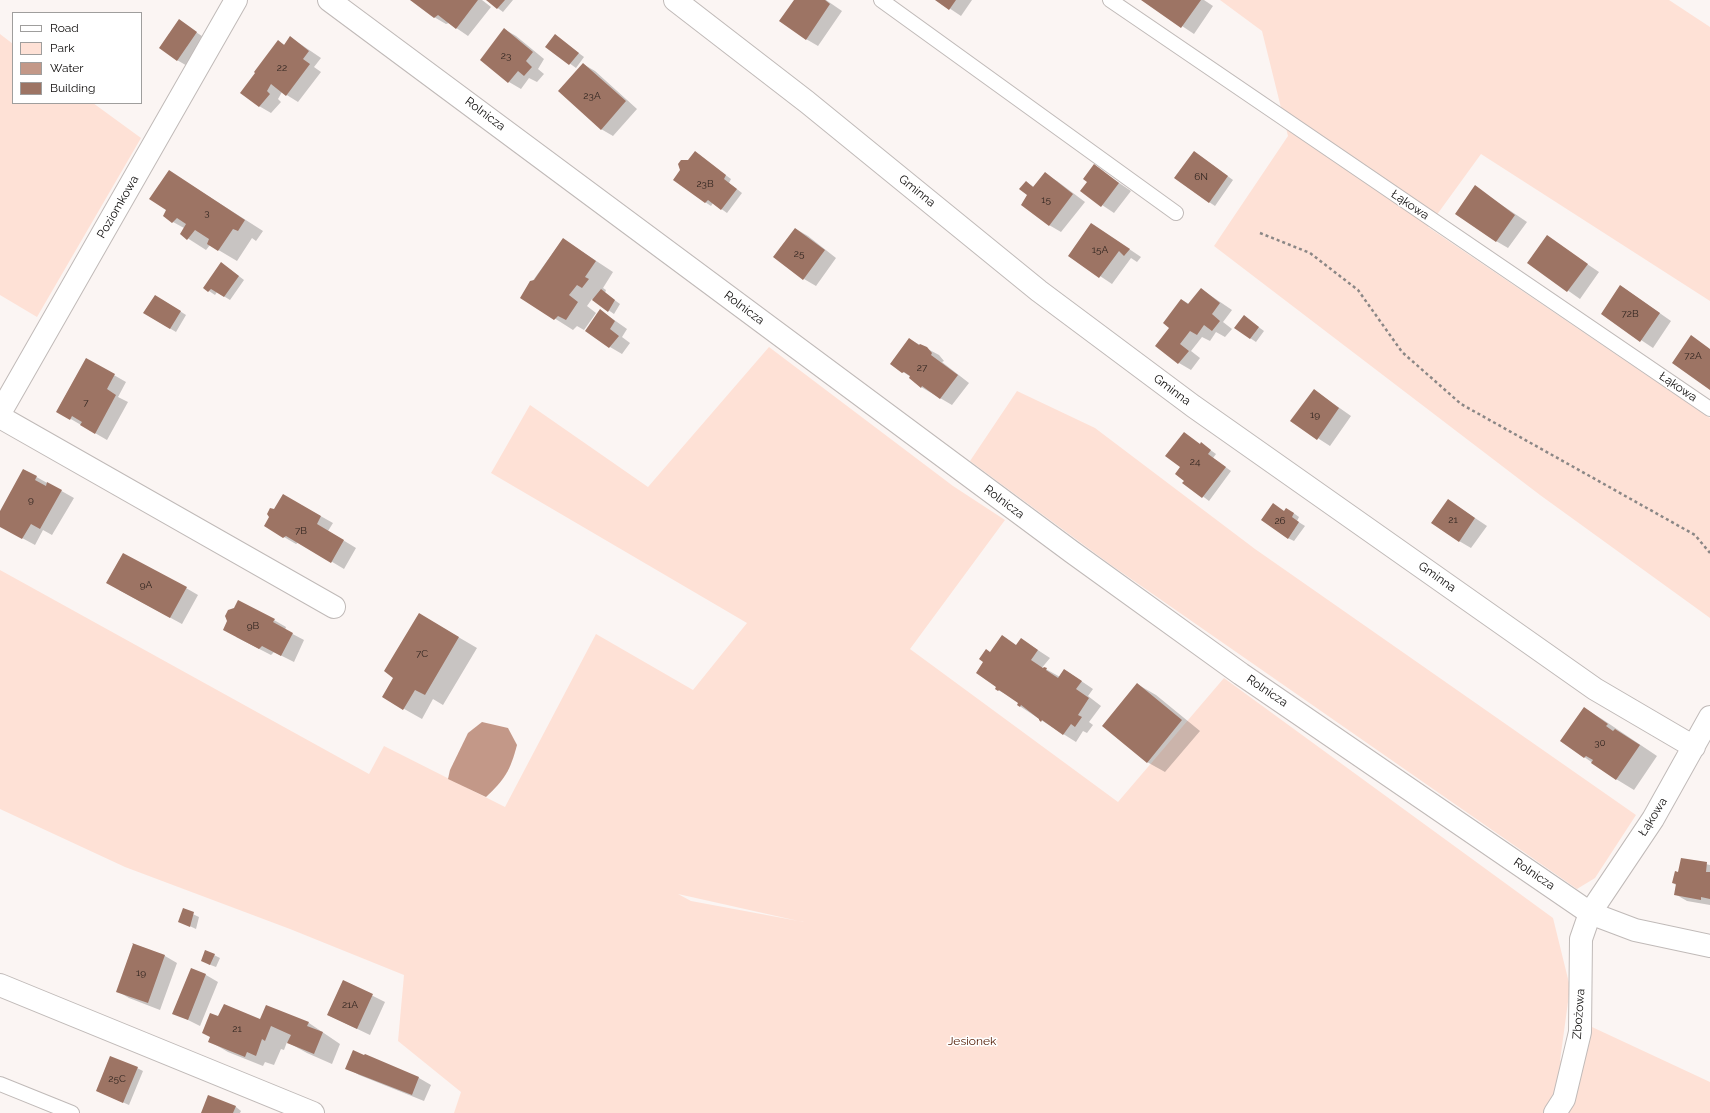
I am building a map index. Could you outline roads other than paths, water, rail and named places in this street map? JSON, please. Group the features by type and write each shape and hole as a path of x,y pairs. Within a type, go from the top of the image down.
{"street":[{"name":"Poziomkowa","path":"0,413 236,0"},
{"name":"Rolnicza","path":"329,0 1078,557 1241,674 1590,913 1636,930 1710,946"},
{"name":"Gminna","path":"675,0 807,102 1039,291 1194,406 1595,689 1694,747"},
{"path":"0,417 334,607"},
{"name":"Łąkowa","path":"1590,913 1653,819 1710,717"},
{"name":"Zbożowa","path":"1555,1113 1564,1099 1580,1032 1581,939 1590,913"},
{"path":"0,985 313,1113"}],"lane":[{"path":"881,0 1176,213"},
{"name":"Łąkowa","path":"1110,0 1710,409"},
{"path":"0,1084 72,1113"}],"water":[{"path":"482,722 508,728 517,745 512,762 506,774 486,797 448,779 450,770 468,733"}],"park label":[{"name":"Jesionek","path":"972,1041"}]}
